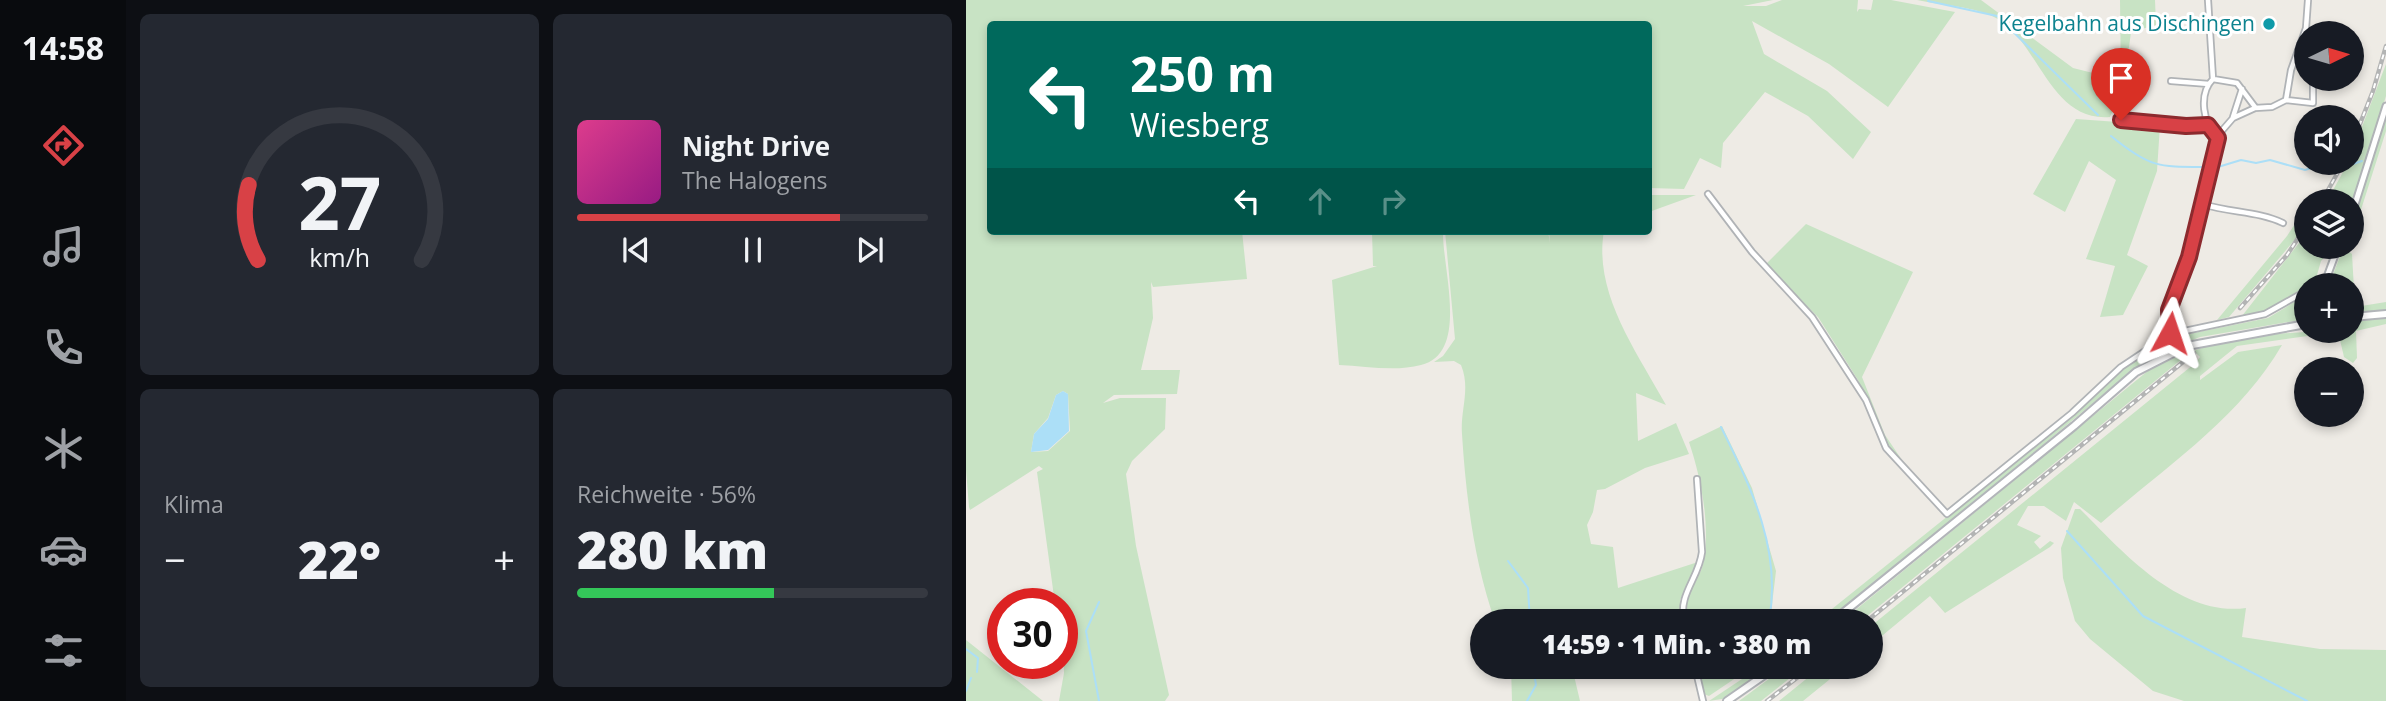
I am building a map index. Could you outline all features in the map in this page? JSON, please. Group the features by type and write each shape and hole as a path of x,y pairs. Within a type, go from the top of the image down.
{"main road":[{"path":"2364,316 2386,314"},
{"path":"1848,609 2074,426 2136,372 2187,346 2294,326"},
{"path":"1727,701 1759,679"}],"street":[{"path":"2208,0 2213,79 2209,84 2204,114 2218,138"},
{"path":"2286,100 2292,64 2306,28 2308,0"},
{"path":"2213,79 2236,82 2255,107"},
{"path":"2171,81 2209,84"},
{"path":"2242,88 2233,118 2218,138 2189,257 2168,319 2171,327 2180,332 2265,314 2294,298"},
{"path":"2233,118 2255,107 2272,107 2286,100 2313,103 2313,91"},
{"path":"2360,189 2386,106"},
{"path":"2121,120 2186,126 2208,125"},
{"path":"1708,194 1752,252 1812,317 1866,400 1886,447 1947,514 2072,413 2121,367 2166,337 2171,327"},
{"path":"2203,204 2238,213 2267,216 2283,223"},
{"path":"1683,609 1682,602 1700,564 1702,552 1697,479"},
{"path":"1698,679 1703,701"}],"green space":[{"path":"966,0 1773,0 1743,6 1766,6 1782,0 1858,0 1857,12 1859,9 1871,10 1873,0 1891,0 1955,12 1888,107 1829,64 1752,21 1764,54 1827,91 1871,132 1853,159 1808,116 1765,92 1723,143 1721,168 1700,158 1684,189 1652,188 1652,21 987,21 987,235 1242,235 1247,279 1153,287 1151,282 1153,318 1141,370 1180,370 1177,394 1114,395 1103,403 1120,398 1166,398 1165,429 1132,461 1126,474 1136,546 1169,695 1165,701 1059,701 1063,679 1078,679 1078,588 1053,588 1037,472 1043,469 1039,466 970,510 966,470","holes":["1063,391 1068,394 1070,431 1048,451 1031,452 1034,434 1048,418 1056,395"]},
{"path":"1917,0 1981,0 2073,68 2121,80 2120,0 2155,0 2156,25 2131,32 2124,86 2110,117 2091,116 2075,109 2062,97 2018,37 1996,18 1975,10"},
{"path":"2386,64 2386,96 2364,167 2364,122"},
{"path":"2386,117 2386,131 2364,200 2363,189"},
{"path":"2076,119 2160,125 2157,171 2127,255 2148,266 2123,315 2100,317 2115,266 2086,259 2116,180 2089,161 2065,212 2033,194"},
{"path":"2341,175 2361,175 2357,189 2334,189"},
{"path":"1652,195 1696,195 1652,211"},
{"path":"1806,224 1913,272 1862,377 1885,435 1906,466 1890,452 1858,380 1818,317 1765,265"},
{"path":"2294,225 2294,241 2229,317 2217,320"},
{"path":"1372,235 1443,235 1449,286 1449,327 1445,344 1436,357 1411,367 1339,365 1332,280 1377,266 1373,266"},
{"path":"1445,235 1549,235 1550,243 1549,235 1604,235 1602,254 1611,299 1631,343 1666,405 1636,393 1638,441 1676,423 1689,454 1645,468 1605,489 1597,490 1593,512 1587,525 1591,544 1613,547 1618,588 1698,562 1680,600 1681,609 1491,609 1476,553 1466,481 1462,434 1464,374 1461,365 1454,361 1434,362 1443,356 1455,339"},
{"path":"2294,249 2294,259 2323,259 2318,273 2294,273 2294,294 2265,311 2242,316"},
{"path":"2339,259 2352,259 2353,273 2334,273"},
{"path":"2294,302 2294,321 2200,337 2146,359 1852,604 1846,609 1832,609 2060,426 2118,371 2140,356 2174,337 2268,318"},
{"path":"2386,302 2386,311 2364,312 2364,306"},
{"path":"2386,318 2386,324 2364,329 2364,321"},
{"path":"2294,332 2294,338 2237,346 2200,376 2200,380 2238,352 2282,345 2264,372 2222,419 2101,523 2074,502 2066,521 2044,506 2028,506 2017,525 2041,536 2034,542 2040,549 2050,541 2054,543 2050,547 1945,613 1930,596 1883,635 1883,616 2200,357 2194,351 2248,338"},
{"path":"2341,343 2356,343 2357,357 2344,357"},
{"path":"2190,352 1876,609 1857,609 2149,370"},
{"path":"1722,426 1752,488 1776,571 1771,609 1686,609 1688,594 1702,568 1706,545 1701,485 1689,442"},
{"path":"2075,509 2080,509 2133,561 2175,592 2221,608 2246,608 2242,637 2320,649 2386,650 2386,701 2184,701 2153,691 2090,639 2075,621 2063,578 2061,548"},
{"path":"966,640 987,657 987,679 1015,679 1043,701 966,701"},
{"path":"1511,679 1575,679 1580,701 1512,701"},
{"path":"1701,679 1734,679 1709,696 1704,694"},
{"path":"1742,679 1755,679 1728,698 1709,701"},
{"path":"1769,679 1789,679 1761,701 1739,701"},
{"path":"1806,679 1830,679 1803,701 1779,701"}],"water":[{"path":"1063,391 1068,394 1069,431 1048,450 1031,452 1034,434 1048,419 1056,395"}],"waterway":[{"path":"1928,1 1997,16 2098,115"},
{"path":"2111,136 2156,164 2207,167"},
{"path":"2218,167 2241,160 2256,163 2270,160 2294,167"},
{"path":"1721,427 1762,521 1771,570 1770,609"},
{"path":"2067,531 2143,616 2307,701"},
{"path":"1508,561 1528,588 1529,609"},
{"path":"1099,602 1086,631 1099,701"},
{"path":"966,649 978,658 977,672"},
{"path":"966,691 971,678"},
{"path":"1527,701 1536,685 1535,679"}],"railway":[{"path":"2364,114 2386,46"},
{"path":"2329,189 2336,175"},
{"path":"2240,308 2294,244"},
{"path":"1882,609 2194,353"},
{"path":"1767,701 1795,679"}],"place":[{"name":"Kegelbahn aus Dischingen","path":"2269,24"}],"route":[{"path":"2121,120 2149,120 2202,127 2208,125 2213,135 2218,138 2210,183 2189,257 2169,310 2170,333"}]}
